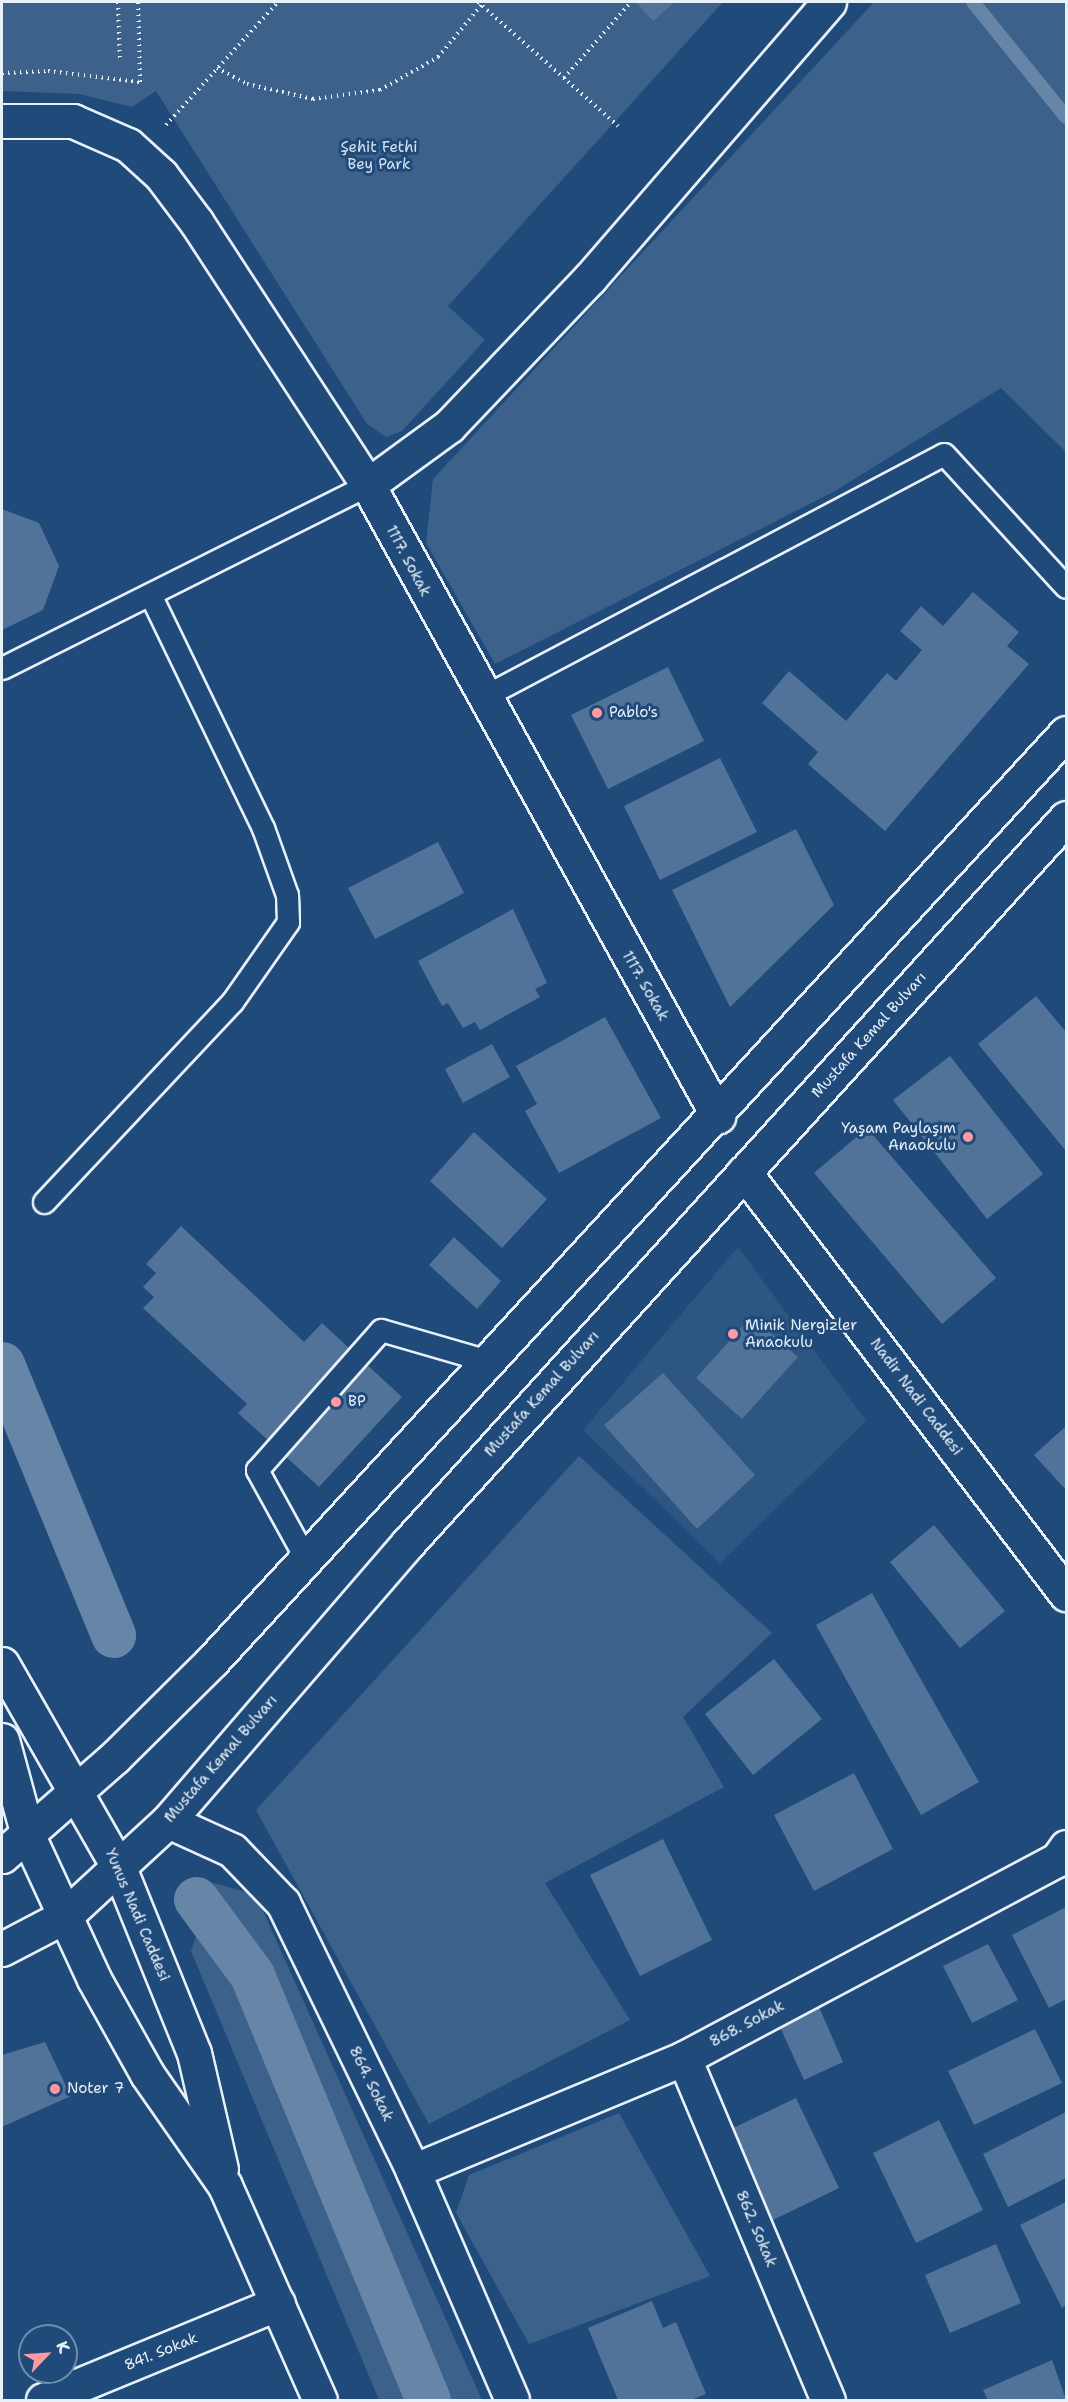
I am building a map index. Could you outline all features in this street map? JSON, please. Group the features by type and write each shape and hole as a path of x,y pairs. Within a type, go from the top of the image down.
{"street":[{"path":"368,485 408,460 472,402 590,278 829,2"},
{"name":"1117. Sokak","path":"2,121 73,122 128,145 143,158 197,223 368,485 481,698 718,1116"},
{"path":"2,1856 79,1790 212,1661 488,1361 718,1116 1066,733"},
{"name":"Mustafa Kemal Bulvarı","path":"2,1949 65,1916 120,1870 168,1821 408,1543 1066,818"},
{"name":"Nadir Nadi Caddesi","path":"744,1172 1066,1594"},
{"name":"Yunus Nadi Caddesi","path":"2,1664 79,1790 120,1870 194,2053 225,2186"},
{"name":"Yunus Nadi Caddesi","path":"2,1740 28,1836 65,1916 147,2074 225,2186 320,2400"},
{"name":"864. Sokak","path":"168,1821 232,1850 283,1903 413,2171 512,2400"},
{"name":"868. Sokak","path":"413,2171 684,2058 1057,1860 1066,1847"},
{"name":"862. Sokak","path":"684,2058 828,2400"},
{"name":"841. Sokak","path":"43,2400 278,2303"}],"lane":[{"path":"481,698 944,454 1066,587"},
{"path":"2,668 151,596 368,485"},
{"path":"44,1202 232,1002 288,922 287,895 262,828 151,596"},
{"path":"306,1559 257,1470 381,1330 488,1361"}],"path":[{"path":"118,2 120,59"},
{"path":"2,73 48,71 140,82 138,2"},
{"path":"564,78 631,2"},
{"path":"143,158 217,68 275,3"},
{"path":"217,68 279,94 313,99 380,90 438,57 481,3 618,126"}],"shaded area":[{"name":"Minik Nergizler Anaokulu","path":"738,1247 866,1421 720,1563 583,1430"}],"green space":[{"name":"Şehit Fethi Bey Park","path":"2,2 723,2 448,306 485,340 402,431 386,437 367,424 156,91 132,107 79,94 2,91"},
{"path":"874,2 1066,2 1066,452 1001,388 835,491 495,664 426,543 433,479"},
{"path":"579,1456 772,1633 683,1717 724,1787 545,1883 630,2020 429,2124 256,1810"},
{"path":"214,1883 256,1895 482,2400 379,2400 191,1951"},
{"path":"619,2113 710,2276 529,2344 456,2213 469,2175"}],"building":[{"path":"635,2 675,2 653,21"},
{"path":"2,509 39,523 59,566 43,610 2,630"},
{"path":"973,592 1019,632 1007,646 1029,664 885,831 808,764 818,752 762,703 789,671 846,721 887,673 896,681 922,650 900,631 921,606 943,626"},
{"path":"668,667 704,741 608,789 571,715"},
{"path":"720,758 757,832 660,880 624,806"},
{"path":"796,829 834,905 730,1007 672,890"},
{"path":"438,842 464,893 375,939 348,888"},
{"path":"513,909 547,983 535,989 540,997 480,1030 475,1022 463,1028 448,1003 442,1006 418,961"},
{"path":"1036,996 1066,1032 1066,1151 978,1044"},
{"path":"605,1017 661,1118 559,1173 525,1111 537,1104 516,1066"},
{"path":"492,1044 510,1077 463,1103 445,1069"},
{"name":"Yaşam Paylaşım Anaokulu","path":"950,1056 1043,1174 987,1219 893,1100"},
{"path":"867,1128 996,1278 942,1324 814,1173"},
{"path":"474,1132 547,1199 502,1248 430,1181"},
{"path":"181,1226 304,1342 322,1323 402,1397 319,1487 238,1413 247,1404 143,1308 154,1297 143,1287 156,1273 146,1264"},
{"path":"454,1237 501,1281 477,1309 429,1265"},
{"path":"752,1316 798,1357 742,1419 696,1378"},
{"path":"663,1373 755,1475 697,1529 604,1425"},
{"path":"1066,1426 1066,1490 1034,1455"},
{"path":"934,1525 1005,1611 960,1648 890,1562"},
{"path":"872,1593 979,1782 921,1815 816,1625"},
{"path":"774,1659 822,1719 753,1775 705,1714"},
{"path":"854,1773 893,1849 814,1891 774,1815"},
{"path":"663,1839 712,1940 640,1976 590,1875"},
{"path":"1066,1907 1066,1999 1049,2008 1012,1935"},
{"path":"988,1944 1018,2000 972,2023 943,1966"},
{"path":"816,2000 843,2062 804,2080 776,2018"},
{"path":"1035,2029 1062,2083 974,2125 948,2071"},
{"path":"45,2042 71,2096 2,2127 2,2055"},
{"path":"796,2098 839,2188 773,2220 729,2130"},
{"path":"1066,2112 1066,2178 1008,2207 983,2154"},
{"path":"939,2120 983,2210 916,2243 873,2153"},
{"path":"1066,2202 1066,2305 1062,2308 1020,2225"},
{"path":"996,2244 1021,2303 950,2333 925,2275"},
{"path":"652,2301 663,2328 676,2322 706,2394 691,2400 618,2400 588,2328"},
{"path":"1052,2360 1066,2400 988,2400 983,2390"}],"waterway":[{"path":"973,2 1066,117"},
{"path":"2,1364 113,1635"},
{"path":"196,1899 252,1975 428,2400"}],"place":[{"name":"Pablo's","path":"597,713"},
{"name":"Yaşam Paylaşım Anaokulu","path":"968,1137"},
{"name":"Minik Nergizler Anaokulu","path":"733,1334"},
{"name":"BP","path":"336,1402"},
{"name":"Noter 7","path":"55,2089"}]}
